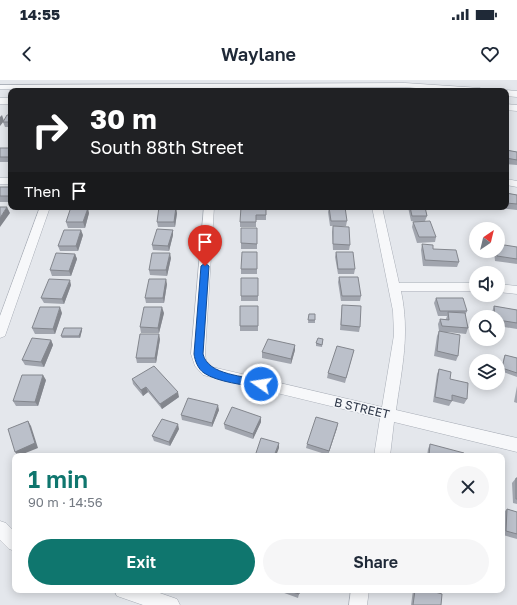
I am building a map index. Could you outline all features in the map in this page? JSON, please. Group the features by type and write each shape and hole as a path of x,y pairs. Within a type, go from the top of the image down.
{"street":[{"path":"0,88 219,83 406,85 443,88"},
{"path":"0,333 44,210"},
{"name":"B STREET","path":"209,210 198,354 200,362 208,371 517,445"},
{"path":"378,210 395,287 399,311 400,335 383,453"},
{"path":"395,287 469,287"},
{"path":"505,289 517,290"},
{"path":"0,529 12,540"},
{"path":"133,593 171,605"},
{"path":"358,605 360,593"}],"building":[{"path":"7,115 8,115 8,122 3,122"},
{"path":"0,148 8,148 8,157 0,157"},
{"path":"509,151 517,152 517,160 509,159"},
{"path":"0,187 8,187 8,196 0,196"},
{"path":"509,194 517,195 517,204 509,203"},
{"path":"0,207 7,207 0,218"},
{"path":"70,210 87,210 83,222 66,222"},
{"path":"159,210 176,210 174,222 157,222"},
{"path":"241,210 266,210 266,215 256,215 256,222 240,222"},
{"path":"329,210 345,210 347,221 331,221"},
{"path":"411,210 426,210 427,216 412,216"},
{"path":"430,221 436,237 419,237 413,222"},
{"path":"333,226 349,227 350,245 333,244"},
{"path":"241,228 257,228 257,244 241,243"},
{"path":"157,229 173,230 168,246 152,245"},
{"path":"64,230 81,230 76,246 58,246"},
{"path":"422,244 433,245 433,249 456,250 459,262 425,260"},
{"path":"505,245 517,247 517,259 505,257"},
{"path":"242,252 257,252 257,269 241,269"},
{"path":"336,252 353,252 355,269 338,269"},
{"path":"56,253 75,254 69,271 50,270"},
{"path":"152,253 170,253 166,270 149,270"},
{"path":"339,277 358,277 361,296 342,296"},
{"path":"241,278 258,278 258,296 241,296"},
{"path":"49,279 70,280 62,299 41,298"},
{"path":"149,279 166,279 163,298 145,298"},
{"path":"436,298 463,298 467,311 440,311"},
{"path":"342,305 361,306 360,327 341,325"},
{"path":"240,306 258,306 258,326 240,326"},
{"path":"494,306 517,310 517,323 505,321 505,310 494,310"},
{"path":"40,307 60,307 53,329 32,328"},
{"path":"144,307 162,307 158,328 140,327"},
{"path":"448,312 465,313 468,328 442,326 440,319 449,320"},
{"path":"309,314 315,314 315,320 308,320"},
{"path":"64,328 82,328 79,336 61,336"},
{"path":"439,331 460,335 458,356 437,351"},
{"path":"140,334 159,334 155,358 136,358"},
{"path":"32,338 51,340 41,362 22,360"},
{"path":"318,338 323,339 322,345 316,343"},
{"path":"268,339 295,345 291,359 262,352"},
{"path":"337,346 354,350 346,378 328,373"},
{"path":"505,355 517,358 517,373 505,369"},
{"path":"154,366 178,392 160,404 146,387 141,390 132,379"},
{"path":"439,369 451,372 450,379 468,383 467,399 452,395 452,401 435,397"},
{"path":"22,375 43,375 35,402 13,401"},
{"path":"188,398 218,405 212,423 181,415"},
{"path":"232,407 261,417 253,434 224,424"},
{"path":"316,417 338,423 329,451 307,444"},
{"path":"162,419 178,424 169,442 152,436"},
{"path":"28,421 35,443 15,452 8,429"},
{"path":"261,438 279,443 275,453 256,453"},
{"path":"430,444 464,453 429,453"},
{"path":"517,478 517,499 516,499"},
{"path":"507,509 517,512 517,534 506,531"},
{"path":"415,593 442,594 441,605 413,605"}],"route":[{"path":"205,266 198,354 200,362 208,371 261,384"}]}
